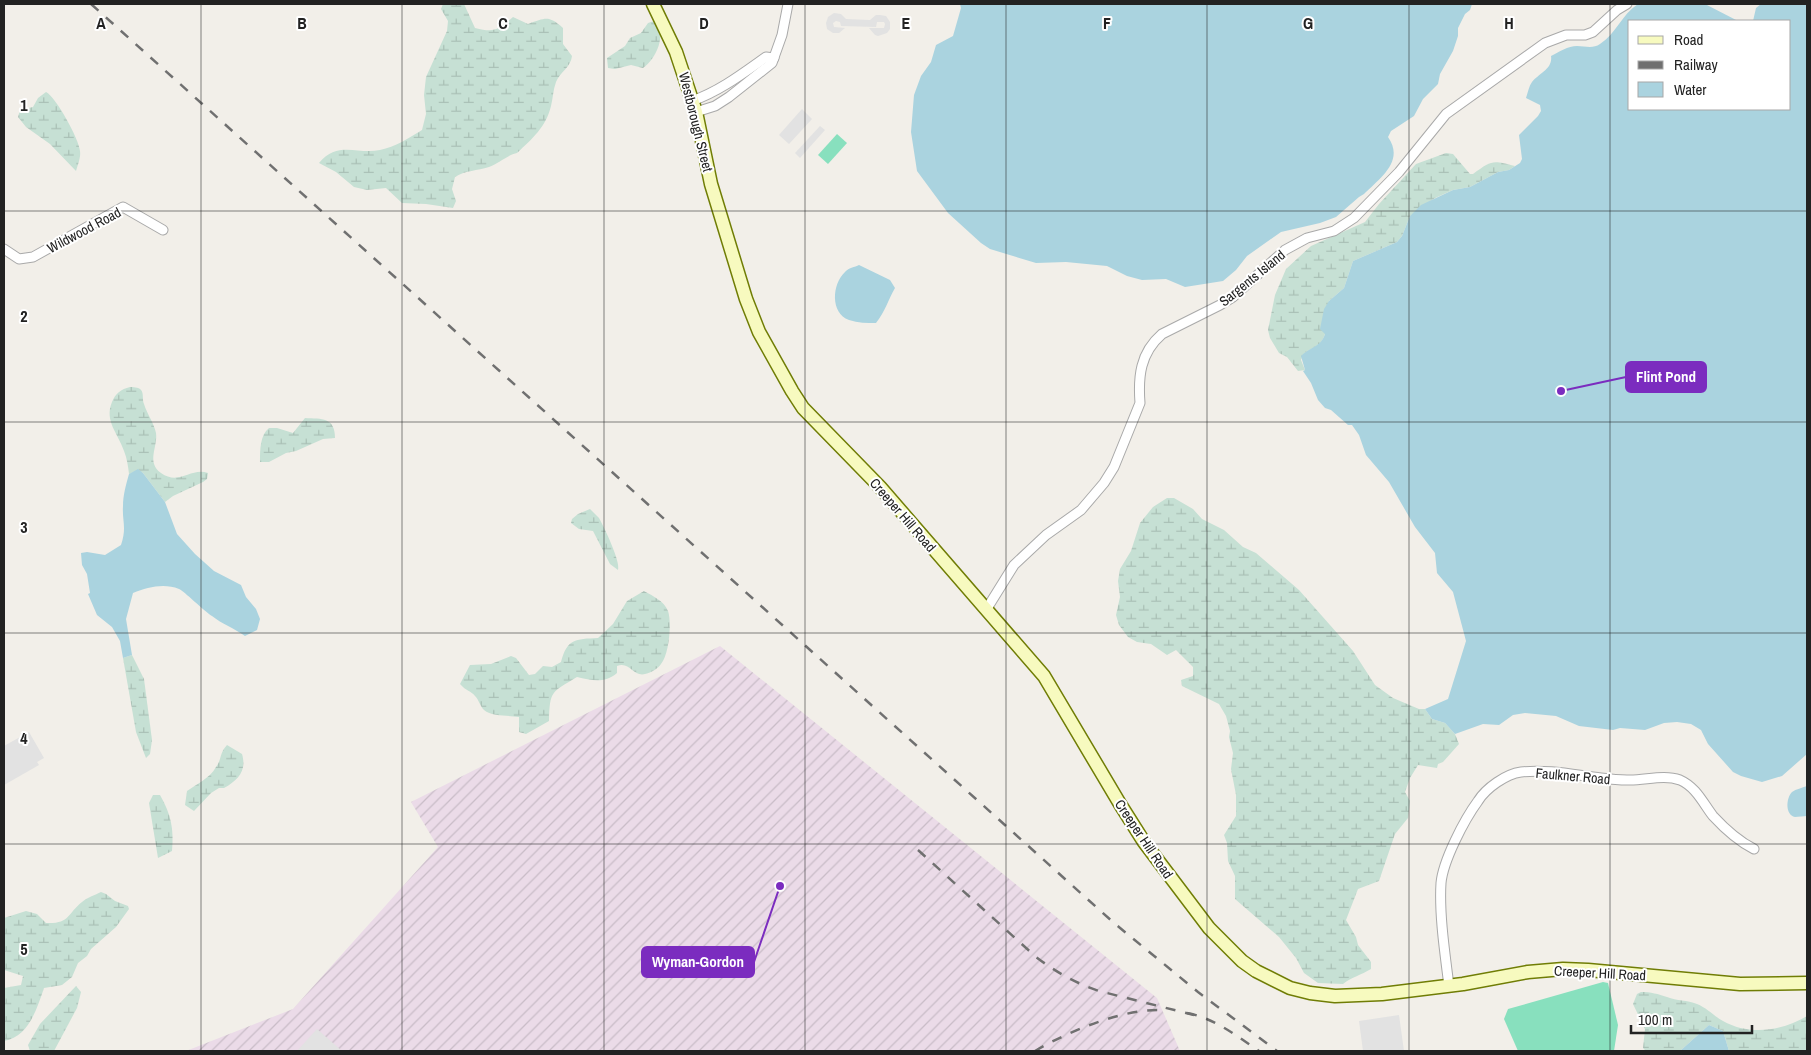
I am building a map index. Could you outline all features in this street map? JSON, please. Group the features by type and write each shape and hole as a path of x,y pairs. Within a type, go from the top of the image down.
{"street":[{"name":"Westborough Street","path":"653,4 676,52 694,106 711,184 728,244"},
{"path":"694,106 766,57 774,58 782,35 788,4"},
{"name":"Sargents Island","path":"986,610 1014,565 1046,535 1081,510 1093,498 1110,474 1140,403 1139,393 1143,362 1149,347 1154,341 1162,334 1233,297 1285,250 1307,238 1334,231 1350,221 1399,172 1446,114 1527,54 1558,37 1585,35 1593,32 1617,10 1627,4"},
{"name":"Wildwood Road","path":"4,249 19,259 33,257 123,207 163,230"},
{"name":"Creeper Hill Road","path":"728,244 759,332 776,365 803,408 880,487 1044,676 1120,804 1150,850 1209,928 1242,961 1256,971 1290,988 1327,995 1368,995 1449,986 1528,972 1572,969 1740,984 1807,983"},
{"name":"Faulkner Road","path":"1449,986 1443,934 1441,884 1443,868 1478,800 1505,778 1520,772 1537,772 1628,780 1666,778 1678,780 1688,784 1695,790 1713,816 1740,843 1754,849"}],"shaded area":[{"path":"834,13 841,14 846,19 870,20 876,15 886,16 890,22 890,29 887,33 878,36 869,28 884,28 884,22 877,22 876,27 841,26 840,22 836,21 833,23 834,27 845,28 839,33 833,33 827,29 826,23 828,17"},
{"path":"802,109 812,119 789,144 779,135"},
{"path":"820,126 825,130 800,158 795,153"},
{"path":"720,646 1157,998 1180,1051 186,1051 293,1009 438,847 411,802"},
{"path":"29,732 44,758 37,762 39,765 4,785 4,746"},
{"path":"1399,1015 1404,1051 1363,1051 1359,1021"},
{"path":"317,1029 342,1051 297,1051"}],"green space":[{"path":"443,4 464,4 475,28 482,29 496,29 513,17 528,24 543,19 550,19 563,28 563,44 572,56 570,63 556,82 549,113 538,132 517,153 489,167 455,177 452,189 456,201 453,208 402,203 386,188 367,190 354,187 336,172 319,163 326,156 341,150 372,151 386,149 422,130 426,114 424,95 426,77 447,31 448,21 441,9"},
{"path":"654,21 658,26 660,39 656,53 648,64 643,68 631,65 615,69 608,68 607,58 625,46 630,38 641,33 648,23"},
{"path":"46,92 61,110 79,145 80,156 76,171 50,144 26,127 18,117 20,110 33,107 38,98"},
{"path":"837,134 847,143 828,164 818,155"},
{"path":"1446,153 1453,154 1470,174 1492,162 1515,166 1509,170 1498,172 1470,187 1453,190 1435,198 1410,216 1402,236 1397,242 1353,261 1344,288 1329,301 1326,330 1322,340 1305,353 1301,360 1305,370 1298,371 1287,357 1279,353 1270,338 1268,330 1275,295 1286,269 1311,246 1365,222 1416,164"},
{"path":"130,387 139,388 142,391 143,402 155,429 156,438 153,459 157,469 161,473 174,478 196,472 208,473 207,479 203,482 173,496 165,502 143,473 138,470 129,474 125,454 111,421 110,409 113,399 119,392"},
{"path":"305,418 322,419 330,423 333,426 335,438 323,439 296,451 286,453 269,462 260,462 262,439 269,428 277,428 293,433"},
{"path":"1167,498 1174,498 1193,509 1202,519 1224,530 1243,547 1256,553 1299,590 1353,651 1375,685 1393,698 1419,709 1425,709 1432,719 1445,723 1455,734 1459,744 1443,762 1438,764 1437,768 1418,765 1410,778 1405,792 1410,801 1408,818 1395,834 1379,881 1358,889 1346,920 1356,937 1358,945 1371,962 1371,969 1343,984 1318,983 1304,973 1296,958 1279,937 1235,899 1235,876 1228,861 1227,843 1224,835 1236,816 1236,795 1231,769 1233,753 1226,716 1219,704 1182,686 1181,680 1193,676 1193,667 1176,650 1167,655 1151,644 1137,642 1128,637 1119,625 1116,615 1120,597 1118,581 1120,569 1131,551 1140,523 1153,507"},
{"path":"590,509 599,518 608,536 615,552 618,570 610,564 593,531 579,529 571,523 572,519 578,514"},
{"path":"644,591 664,604 668,611 670,623 664,660 660,666 651,672 641,674 621,665 617,666 617,673 607,679 597,680 577,677 554,693 550,703 549,721 526,734 519,732 519,717 496,715 487,712 478,699 460,684 470,665 491,664 511,656 516,658 529,675 535,674 543,666 552,667 561,662 566,649 573,642 598,638 613,624 627,601"},
{"path":"132,655 144,679 152,740 150,754 146,758 136,732 123,658"},
{"path":"227,745 242,754 243,765 240,774 229,785 211,793 194,811 185,805 187,791 203,781 213,771"},
{"path":"153,795 160,795 167,809 173,836 172,851 158,858 149,803"},
{"path":"101,892 115,901 128,906 129,909 116,927 78,963 72,977 62,985 44,988 35,1013 26,1028 20,1034 4,1041 4,988 21,985 23,976 4,970 4,918 26,911 37,914 46,923 60,922 84,900"},
{"path":"1603,982 1608,983 1618,1025 1614,1051 1518,1051 1504,1019 1508,1009"},
{"path":"76,986 81,992 77,1008 54,1051 30,1051 28,1045 40,1024"},
{"path":"1641,992 1654,993 1697,1004 1723,1021 1744,1029 1766,1030 1777,1028 1807,1016 1807,1051 1729,1051 1723,1031 1709,1025 1680,1051 1646,1051 1643,1048 1645,1029 1633,1004 1637,994"}],"water":[{"path":"960,4 1472,4 1458,28 1458,36 1453,51 1440,74 1438,84 1423,99 1414,116 1391,131 1388,137 1393,146 1394,154 1388,168 1377,182 1336,217 1320,223 1281,232 1247,256 1236,270 1223,281 1185,287 1166,279 1142,280 1127,276 1107,266 1066,262 1036,263 990,249 948,213 917,171 911,132 914,95 921,76 931,62 936,45 953,36 961,8"},
{"path":"1638,4 1705,4 1736,20 1628,20 1628,110 1791,110 1791,20 1753,20 1756,8 1761,4 1807,4 1807,754 1782,776 1762,782 1733,772 1708,744 1701,730 1691,724 1664,723 1645,730 1620,728 1613,730 1579,726 1556,716 1525,713 1513,715 1499,725 1483,724 1455,734 1445,723 1432,719 1425,709 1448,699 1466,641 1453,592 1437,573 1435,553 1415,527 1389,482 1366,455 1359,435 1352,425 1348,425 1331,410 1325,408 1318,400 1311,383 1303,371 1305,370 1301,356 1321,342 1325,334 1320,329 1324,309 1329,301 1344,288 1353,261 1397,242 1402,236 1410,216 1421,205 1453,190 1470,187 1498,172 1509,170 1520,163 1522,159 1519,135 1541,111 1540,105 1526,98 1532,82 1548,68 1551,56 1570,47 1592,47 1606,40 1632,8"},
{"path":"859,265 890,280 895,288 876,323 849,320 843,316 836,305 837,284 841,277 848,270"},
{"path":"138,469 165,502 177,534 214,571 241,585 260,619 257,630 245,636 216,619 179,589 168,586 150,588 133,593 126,619 132,655 123,658 120,641 112,627 97,615 88,594 90,593 87,574 82,565 81,553 105,555 121,545 124,534 123,506 125,490 129,474"},
{"path":"1807,786 1807,816 1792,816 1788,810 1790,795 1792,792"},
{"path":"1709,1025 1723,1031 1729,1051 1680,1051"}],"railway":[{"path":"91,4 1114,923 1198,992 1277,1051"},
{"path":"918,850 1036,957 1058,972 1099,991 1194,1015"},
{"path":"1035,1051 1063,1036 1095,1023 1129,1013 1160,1010"},
{"path":"1187,1013 1216,1023 1259,1051"}],"place":[{"name":"Flint Pond","path":"1561,391"},
{"name":"Wyman-Gordon","path":"780,886"}]}
